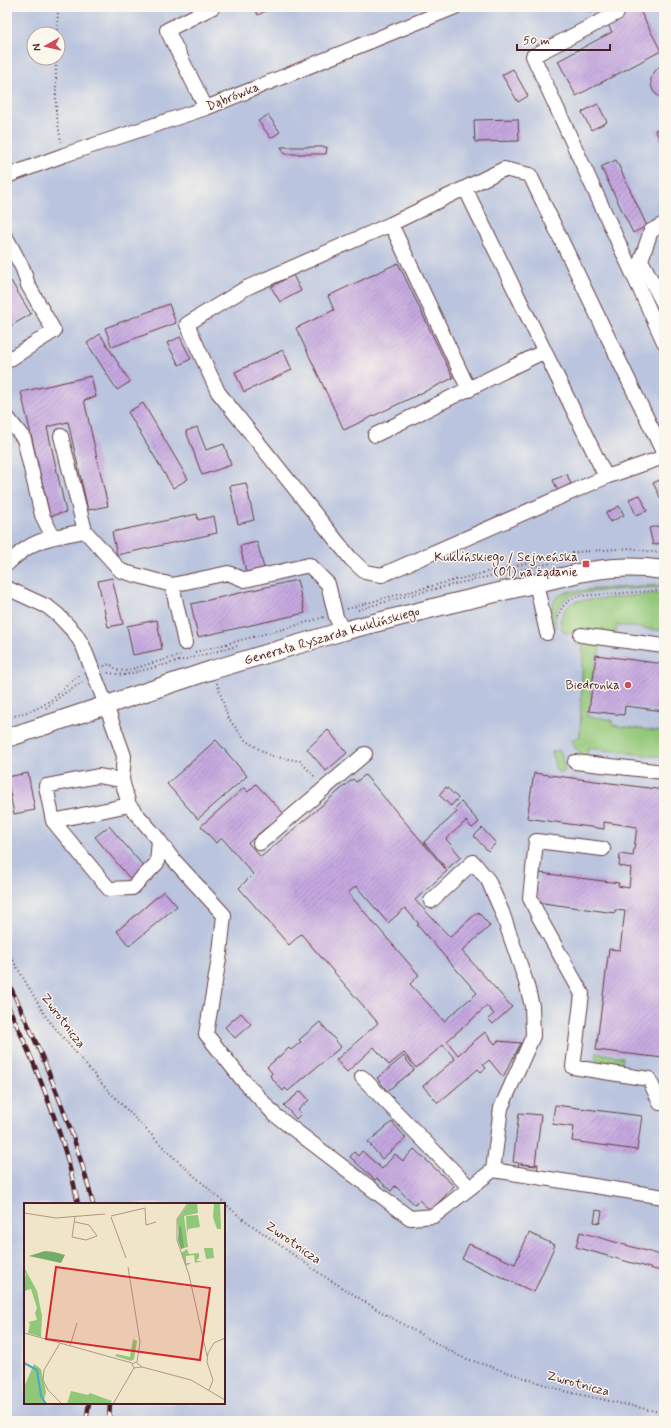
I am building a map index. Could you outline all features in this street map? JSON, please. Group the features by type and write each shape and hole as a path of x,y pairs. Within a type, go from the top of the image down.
{"main road":[{"name":"Generała Ryszarda Kuklińskiego","path":"7,738 212,670 343,631 431,608 603,569 627,567 664,570"}],"street":[{"path":"206,108 167,30 213,7"},
{"name":"Dąbrówka","path":"7,176 64,155 206,108 455,7"},
{"path":"617,12 532,56 664,342"},
{"path":"664,454 530,175 504,169 391,224 246,288 187,324 218,392 351,559 365,572 382,575 606,476 664,457"},
{"path":"465,188 606,476"},
{"path":"391,224 469,390"},
{"path":"664,224 651,231 641,260 664,305"},
{"path":"7,239 23,269 28,285 54,331 7,361"},
{"path":"375,435 469,390 545,351"},
{"path":"7,418 24,439 42,515 53,537"},
{"path":"61,436 85,531 121,571 172,585 228,573 245,580 309,565 328,584 336,617 343,631"},
{"path":"7,564 26,548 36,543 53,537 85,531"},
{"path":"536,583 547,633"},
{"path":"172,585 185,643"},
{"path":"7,588 48,607 68,624 83,646 124,756 122,780 130,805 171,857 224,915 220,953 206,1034 241,1078 275,1115 410,1218 434,1216 493,1170 501,1108 533,1036 532,1006 526,982 502,912 488,880 473,862 431,901"},
{"path":"581,635 664,646"},
{"path":"260,843 365,754"},
{"path":"576,762 664,772"},
{"path":"122,780 98,776 46,786 53,821 108,889 132,888 157,862 159,840"},
{"path":"53,821 130,805"},
{"path":"603,849 536,841 530,898 582,994 573,1068 649,1079 660,1103 664,1103"},
{"path":"362,1077 470,1188"},
{"path":"493,1170 664,1198"}],"path":[{"path":"57,26 58,7"},
{"path":"56,66 56,112 64,155"},
{"path":"558,622 559,611 568,601 578,596 664,590"},
{"path":"212,670 228,718 246,741 271,756 300,761 326,787"},
{"name":"Zwrotnicza","path":"7,950 46,1017 111,1094 170,1154 225,1203"},
{"name":"Zwrotnicza","path":"225,1203 239,1216 313,1269 383,1313 461,1357 564,1391 664,1414"}],"shaded area":[{"path":"7,7 664,7 664,1421 7,1421"}],"green space":[{"path":"664,585 664,587 599,591 569,596 565,599 557,611 555,629 552,627 551,608 555,600 564,593"},
{"path":"664,593 664,631 617,625 615,635 565,633 562,628 562,615 568,607 576,601"},
{"path":"577,641 600,644 599,655 596,655 589,711 587,710 587,716 612,720 612,725 664,732 664,757 588,748 586,757 576,748 571,741 580,736 583,645 577,645"},
{"path":"560,750 565,771 562,773 558,772 555,767 552,752"},
{"path":"596,1053 623,1057 622,1066 598,1062 596,1060"}],"building":[{"path":"254,7 273,7 258,15"},
{"path":"586,7 638,7 661,51 576,96 558,61 612,32 599,8 589,13"},
{"path":"664,65 664,99 653,91 651,78 659,67"},
{"path":"513,69 528,96 518,102 502,75"},
{"path":"598,104 607,122 591,130 582,112"},
{"path":"268,115 280,132 271,138 258,121"},
{"path":"518,119 519,141 475,142 474,120"},
{"path":"664,126 664,145 663,145 655,130"},
{"path":"281,147 327,147 326,154 285,154"},
{"path":"616,160 647,226 633,233 601,167"},
{"path":"398,263 453,378 344,430 296,328 334,310 328,296"},
{"path":"293,275 301,291 280,302 271,287"},
{"path":"11,281 31,314 7,328 7,283"},
{"path":"169,304 176,323 112,347 105,328"},
{"path":"100,334 130,382 117,390 87,343"},
{"path":"180,337 191,359 179,365 167,343"},
{"path":"283,350 292,370 244,392 235,372"},
{"path":"91,376 96,397 84,400 108,506 88,510 68,422 47,427 66,512 50,516 21,392"},
{"path":"143,403 188,479 173,488 128,412"},
{"path":"197,427 206,450 224,444 231,465 202,475 186,431"},
{"path":"567,474 571,484 558,491 553,480"},
{"path":"664,478 664,502 663,503 653,483"},
{"path":"246,483 254,520 238,524 230,486"},
{"path":"640,495 647,511 636,515 629,499"},
{"path":"619,506 624,515 610,522 606,513"},
{"path":"197,514 198,520 214,516 217,533 117,555 112,532"},
{"path":"664,525 664,542 653,545 649,528"},
{"path":"257,542 264,568 246,572 240,546"},
{"path":"112,578 123,624 108,627 98,581"},
{"path":"297,580 305,613 198,637 191,604"},
{"path":"157,620 162,649 133,655 127,626"},
{"name":"Biedronka","path":"596,655 664,664 664,711 625,706 624,715 589,711"},
{"path":"328,730 347,753 326,771 307,749"},
{"path":"216,740 247,776 198,819 167,784"},
{"path":"28,773 35,810 14,814 7,777"},
{"path":"534,773 664,790 663,1058 596,1050 609,949 620,950 625,911 615,910 615,913 536,902 540,873 619,883 618,886 629,888 631,868 619,866 620,854 633,856 637,827 604,822 604,829 527,818"},
{"path":"365,775 447,871 415,900 450,937 478,912 490,926 462,951 512,1007 493,1024 488,1019 494,1014 487,1006 447,1041 458,1055 485,1032 495,1044 498,1041 521,1043 503,1077 489,1060 483,1065 486,1068 481,1072 478,1069 438,1103 423,1086 455,1059 443,1045 416,1068 404,1053 389,1065 374,1047 347,1072 336,1060 378,1023 301,934 289,945 239,888 253,874 222,838 216,843 201,826 244,788 248,792 256,784 284,814 270,827 268,826 248,843 261,857 353,779 356,782","holes":["356,886 388,923 405,908 419,924 417,925 477,993 444,1021 410,984 419,975 348,893"]},
{"path":"446,787 458,798 451,806 439,795"},
{"path":"461,802 479,822 472,828 466,821 446,839 461,857 447,869 424,842 457,812 454,809"},
{"path":"109,826 146,869 132,881 95,837"},
{"path":"482,828 496,843 488,851 474,836"},
{"path":"164,891 177,906 129,946 117,931"},
{"path":"241,1013 251,1024 235,1038 225,1027"},
{"path":"320,1022 341,1047 288,1091 285,1088 283,1091 270,1076 272,1073 267,1067 289,1048 291,1050 301,1042 299,1040"},
{"path":"404,1056 414,1070 387,1091 377,1078"},
{"path":"301,1091 309,1100 298,1110 301,1114 296,1119 284,1105"},
{"path":"555,1105 642,1116 637,1150 572,1141 574,1127 552,1124"},
{"path":"519,1113 541,1115 535,1165 520,1164 536,1166 536,1164 538,1164 537,1174 518,1170 519,1163 513,1162"},
{"path":"392,1122 406,1138 382,1159 368,1142"},
{"path":"414,1149 454,1186 431,1211 419,1200 415,1205 395,1186 391,1191 377,1178 375,1180 350,1157 354,1152 358,1156 362,1151 382,1169 395,1154 403,1161"},
{"path":"596,1210 602,1211 600,1223 594,1222"},
{"path":"580,1232 664,1256 664,1272 576,1247"},
{"path":"529,1233 555,1245 534,1292 462,1259 469,1244 515,1264"}],"railway":[{"path":"7,980 45,1062 67,1118 93,1203"},
{"path":"7,1004 29,1052 58,1127 66,1152 78,1203"},
{"path":"86,1421 89,1404"},
{"path":"109,1421 110,1404"}],"place":[{"name":"Kuklińskiego / Sejneńska (01) na żądanie","path":"586,564"},
{"name":"Biedronka","path":"628,685"}]}
